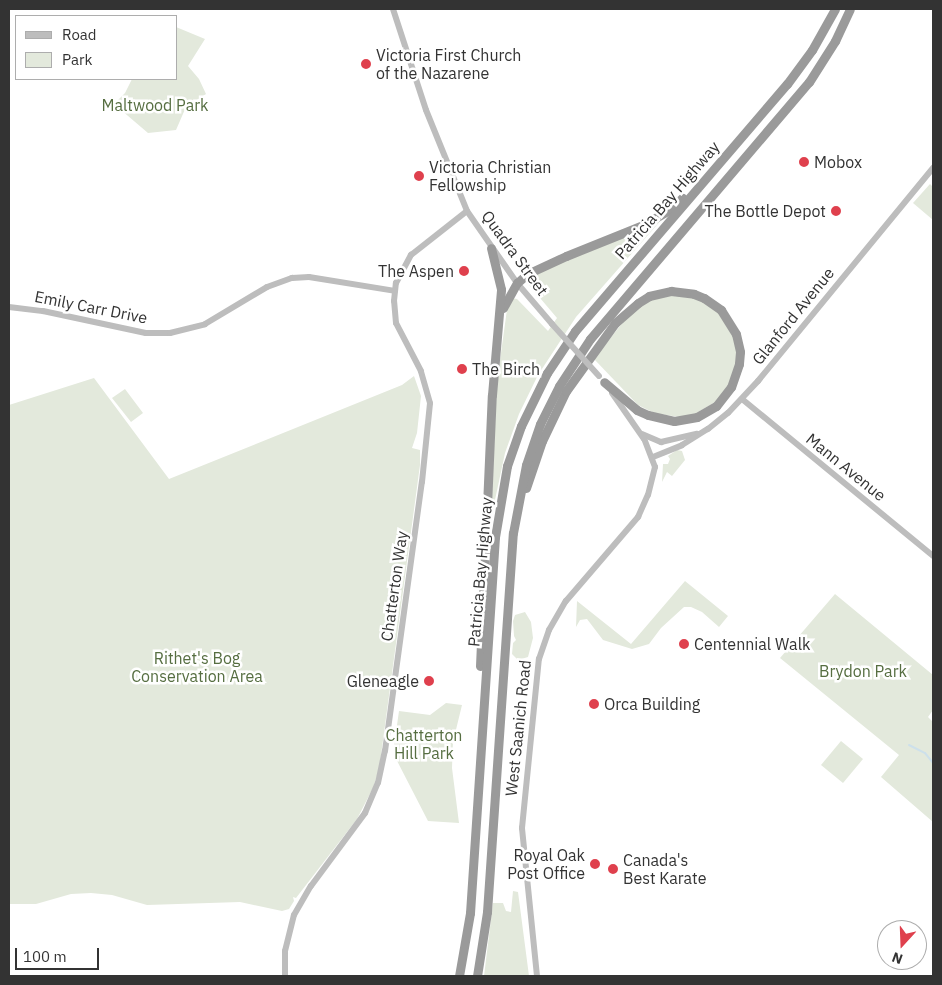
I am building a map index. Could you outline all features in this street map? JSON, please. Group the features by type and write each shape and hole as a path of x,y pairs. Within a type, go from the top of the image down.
{"highway":[{"name":"Patricia Bay Highway","path":"459,976 470,913 498,513 507,466 526,414 547,373 575,331 787,84 812,50 835,9"},
{"name":"Patricia Bay Highway","path":"477,976 487,912 510,559 516,510 526,465 540,424 559,386 611,313 796,99 835,41 850,9"},
{"path":"835,41 854,9"},
{"path":"497,337 503,305 517,283 539,267 643,225 670,209 754,115 787,84"},
{"path":"478,782 476,758 492,395 501,289 491,248"},
{"path":"510,559 530,475 552,417 577,373 622,317 649,296 665,292 682,291 694,294 713,303 727,316 736,334 740,352 739,364 731,387 716,406 697,417 674,421 649,415 637,410 602,379"}],"main road":[{"name":"Quadra Street","path":"393,9 426,110 467,211 517,283 602,379 641,434 653,457"},
{"name":"Glanford Avenue","path":"653,457 682,445 701,434 719,422 742,399 933,168"},
{"name":"Chatterton Way","path":"285,976 285,951 294,915 311,886 365,814 378,783 385,751 423,473 430,403 421,371 396,323 394,290 400,273 411,254 467,211"},
{"name":"Emily Carr Drive","path":"9,307 43,311 146,333 170,333 205,324 266,287 292,278 309,277 394,290"},
{"name":"Mann Avenue","path":"742,399 933,556"},
{"path":"641,434 662,442 701,434"},
{"name":"West Saanich Road","path":"538,976 522,828 539,659 549,630 566,601 638,517 653,477 655,467 653,457"}],"green space":[{"name":"Maltwood Park","path":"178,28 205,39 188,66 199,79 206,94 186,107 176,130 148,133 114,104 125,93 132,80 178,80"},
{"path":"930,184 933,187 933,220 913,203"},
{"path":"663,218 576,317 538,375 519,414 505,453 492,514 497,382 508,302 512,298 517,299 548,331 557,318 529,285 535,275 550,265"},
{"path":"691,295 708,303 723,317 734,336 737,353 735,372 726,389 715,402 693,415 679,417 654,413 638,405 594,359 627,317 640,305 658,296"},
{"name":"Rithet's Bog Conservation Area","path":"414,376 421,396 417,433 412,448 420,450 420,465 379,770 373,788 357,819 296,898 293,897 294,901 289,909 282,911 240,902 147,905 112,895 91,893 71,894 36,904 9,904 9,405 94,378 169,479 402,385"},
{"path":"125,389 143,413 131,422 112,398"},
{"path":"677,450 682,451 685,460 672,476 667,472 662,482 663,464 668,464 670,459 668,456"},
{"path":"685,581 728,616 719,627 702,612 691,607 684,607 661,628 649,644 632,649 603,640 587,619 580,620 576,627 577,601 631,644"},
{"name":"Brydon Park","path":"835,594 933,675 933,710 928,717 933,722 933,822 881,777 899,755 780,658"},
{"path":"525,612 531,622 533,638 528,657 518,660 512,654 513,643 516,640 513,621 515,615"},
{"name":"Chatterton Hill Park","path":"446,703 462,705 453,742 452,768 459,823 428,821 393,753 399,711 430,715"},
{"path":"841,741 863,759 843,783 821,765"},
{"path":"513,891 518,892 529,976 484,976 493,903 503,903 506,911 511,912"}],"waterway":[{"path":"909,745 925,753 933,763"}],"place":[{"name":"Victoria First Church of the Nazarene","path":"366,64"},
{"name":"Mobox","path":"804,162"},
{"name":"Victoria Christian Fellowship","path":"419,176"},
{"name":"The Bottle Depot","path":"836,211"},
{"name":"The Aspen","path":"464,271"},
{"name":"The Birch","path":"462,369"},
{"name":"Centennial Walk","path":"684,644"},
{"name":"Gleneagle","path":"429,681"},
{"name":"Orca Building","path":"594,704"},
{"name":"Royal Oak Post Office","path":"595,864"},
{"name":"Canada's Best Karate","path":"613,869"}]}
